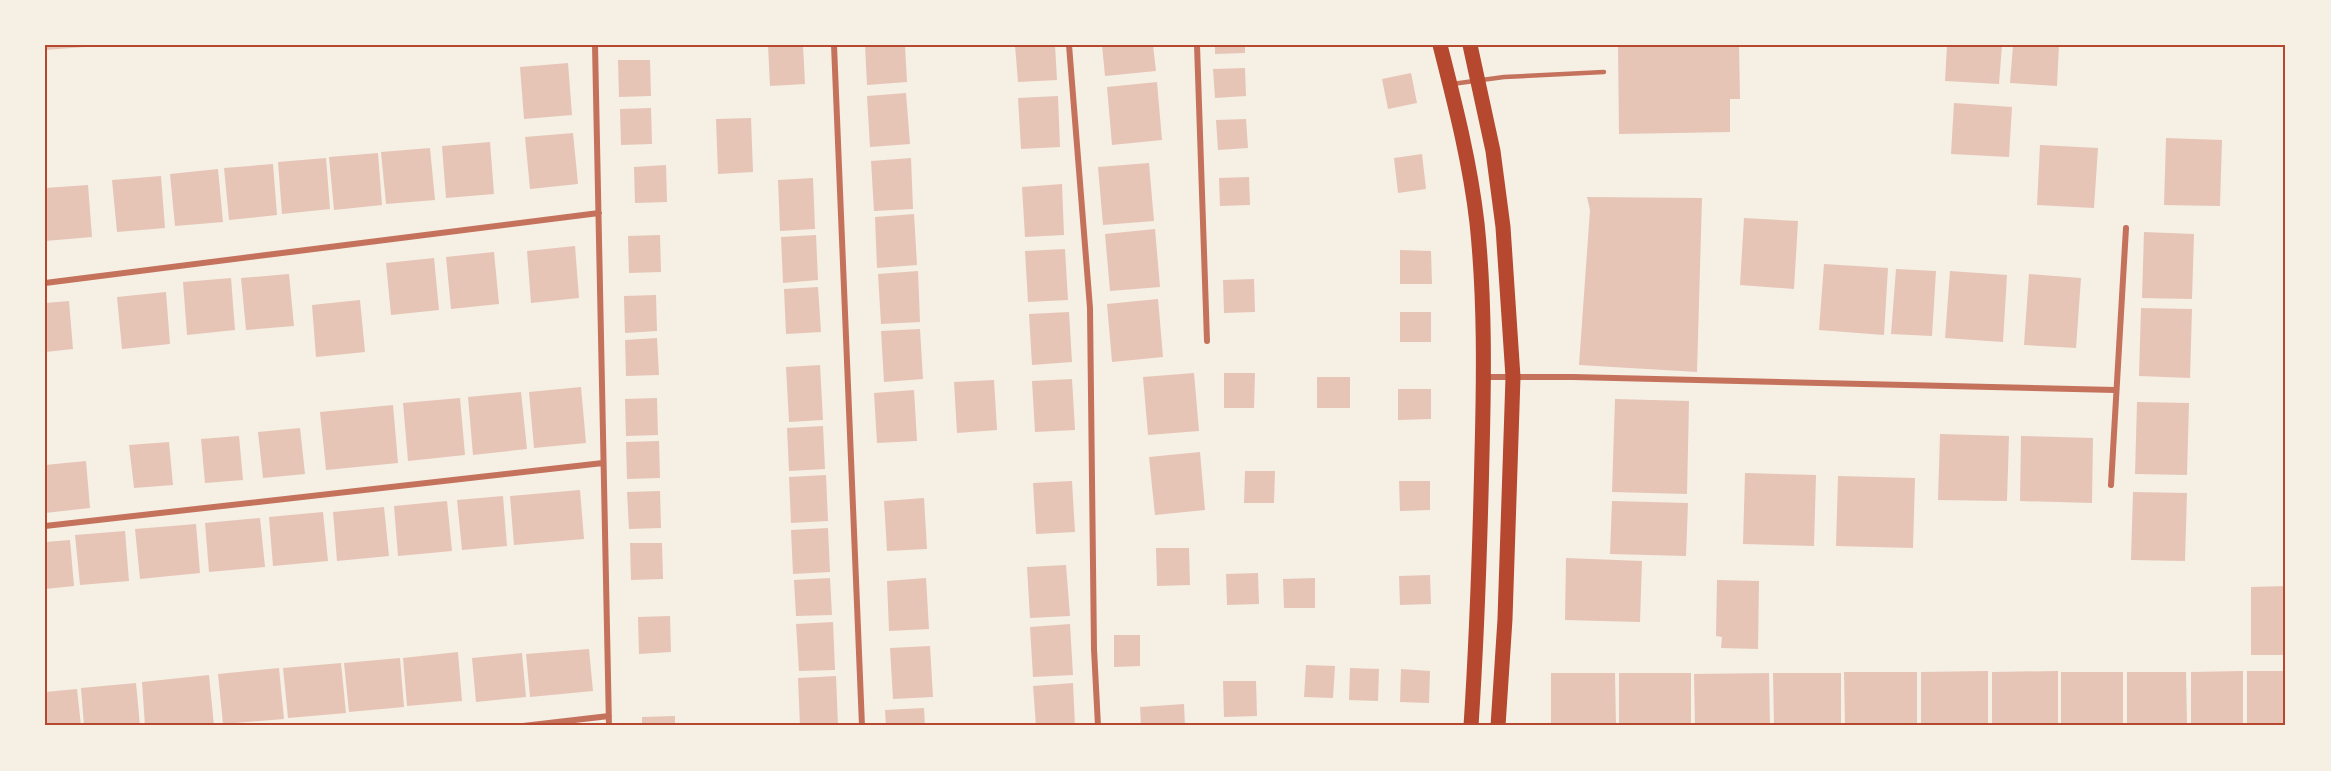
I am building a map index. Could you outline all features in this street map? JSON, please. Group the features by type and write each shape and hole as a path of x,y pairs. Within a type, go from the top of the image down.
{"main road":[{"path":"1440,45 1464,138 1477,224 1484,377 1479,592 1471,726"},
{"path":"1470,45 1493,151 1503,227 1513,376 1505,619 1498,726"}],"street":[{"path":"595,45 609,726"},
{"path":"834,45 862,726"},
{"path":"1068,45 1090,308 1094,649 1098,726"},
{"path":"1197,45 1207,341"},
{"path":"45,283 599,213"},
{"path":"2111,485 2126,228"},
{"path":"1484,377 2115,390"},
{"path":"45,526 603,463"},
{"path":"523,726 609,716"}],"lane":[{"path":"1450,84 1504,77 1604,72"}],"building":[{"path":"45,45 85,45 85,47 45,50"},
{"path":"768,45 803,45 805,84 770,86"},
{"path":"865,45 905,45 907,82 867,85"},
{"path":"1015,45 1055,45 1057,80 1018,82"},
{"path":"1102,45 1153,45 1156,71 1105,76"},
{"path":"1215,45 1245,45 1245,53 1215,54"},
{"path":"1618,45 1739,45 1740,99 1730,99 1730,132 1619,134"},
{"path":"1947,45 2002,45 1999,84 1945,81"},
{"path":"2013,45 2059,45 2057,86 2010,83"},
{"path":"618,60 650,60 651,96 619,97"},
{"path":"568,63 572,115 524,119 520,67"},
{"path":"1245,68 1246,96 1215,98 1213,69"},
{"path":"1411,73 1417,103 1388,109 1382,79"},
{"path":"1157,82 1162,140 1112,145 1107,87"},
{"path":"906,93 910,144 870,147 867,96"},
{"path":"1058,96 1060,147 1021,149 1018,98"},
{"path":"1954,103 2012,107 2009,157 1951,154"},
{"path":"651,108 652,144 621,145 620,109"},
{"path":"751,118 753,172 718,174 716,119"},
{"path":"1246,119 1248,148 1218,150 1216,120"},
{"path":"573,133 578,184 530,189 525,137"},
{"path":"2166,138 2222,140 2220,206 2164,205"},
{"path":"490,142 494,194 446,198 442,146"},
{"path":"2040,145 2098,148 2094,208 2037,205"},
{"path":"430,148 435,200 386,204 381,152"},
{"path":"378,153 382,205 334,210 329,157"},
{"path":"1422,154 1426,189 1398,193 1394,158"},
{"path":"326,158 330,209 282,214 278,162"},
{"path":"911,158 913,209 874,211 871,161"},
{"path":"1149,163 1154,221 1103,225 1098,167"},
{"path":"273,164 277,215 229,220 224,168"},
{"path":"666,165 667,202 635,203 634,167"},
{"path":"218,169 223,222 175,226 170,174"},
{"path":"161,176 165,228 117,232 112,180"},
{"path":"1249,177 1250,205 1220,206 1219,178"},
{"path":"813,178 815,229 780,231 778,180"},
{"path":"1062,184 1064,235 1025,237 1022,187"},
{"path":"88,185 92,237 45,241 45,188"},
{"path":"1587,197 1702,198 1697,372 1579,365 1590,210"},
{"path":"914,214 917,265 877,268 875,217"},
{"path":"1744,218 1798,221 1794,289 1740,285"},
{"path":"1155,229 1160,287 1110,291 1105,234"},
{"path":"2144,232 2194,234 2192,299 2142,298"},
{"path":"660,235 661,272 629,273 628,236"},
{"path":"816,235 818,280 783,283 781,237"},
{"path":"575,246 579,298 531,303 527,251"},
{"path":"1065,249 1068,300 1028,302 1025,251"},
{"path":"1400,250 1431,251 1432,284 1400,284"},
{"path":"494,252 499,304 451,309 446,257"},
{"path":"434,258 439,310 391,315 386,263"},
{"path":"1824,264 1888,268 1884,335 1819,330"},
{"path":"1896,269 1936,271 1932,336 1891,334"},
{"path":"918,271 920,322 881,324 878,274"},
{"path":"1950,271 2007,275 2003,342 1945,338"},
{"path":"289,274 294,326 246,330 241,278"},
{"path":"2029,274 2081,278 2076,348 2024,345"},
{"path":"231,278 235,330 187,335 183,282"},
{"path":"1254,279 1255,312 1224,313 1223,280"},
{"path":"818,287 821,332 786,334 784,289"},
{"path":"166,292 170,344 122,349 117,297"},
{"path":"656,295 657,331 625,333 624,296"},
{"path":"1158,299 1163,357 1112,362 1107,304"},
{"path":"360,300 365,352 316,357 312,305"},
{"path":"69,301 73,349 45,352 45,303"},
{"path":"2141,308 2192,309 2190,378 2139,376"},
{"path":"1069,312 1072,362 1032,365 1029,314"},
{"path":"1400,312 1431,312 1431,342 1400,342"},
{"path":"920,329 923,379 884,382 881,331"},
{"path":"657,338 659,375 626,376 625,340"},
{"path":"820,365 823,420 789,422 786,367"},
{"path":"1194,373 1199,431 1148,435 1143,377"},
{"path":"1224,373 1255,373 1254,408 1224,408"},
{"path":"1317,377 1350,377 1350,408 1317,408"},
{"path":"1072,379 1075,430 1035,432 1032,381"},
{"path":"994,380 997,430 957,433 954,382"},
{"path":"581,387 586,443 534,448 529,392"},
{"path":"1398,389 1431,389 1431,419 1398,420"},
{"path":"914,390 917,441 877,443 874,393"},
{"path":"521,392 527,449 473,455 468,397"},
{"path":"460,398 465,455 408,461 403,403"},
{"path":"657,398 658,435 626,436 625,399"},
{"path":"1615,399 1689,401 1687,494 1612,492"},
{"path":"2137,402 2189,403 2187,475 2135,474"},
{"path":"393,405 398,463 326,470 320,412"},
{"path":"823,426 825,469 789,471 787,428"},
{"path":"300,428 305,474 263,478 258,432"},
{"path":"1940,434 2009,436 2007,501 1938,500"},
{"path":"239,436 243,480 205,483 201,439"},
{"path":"2021,436 2093,438 2092,503 2020,501"},
{"path":"659,441 660,478 627,479 626,442"},
{"path":"169,442 173,485 134,488 129,445"},
{"path":"1200,452 1205,510 1155,515 1149,457"},
{"path":"86,461 90,508 45,513 45,465"},
{"path":"1245,471 1275,471 1274,503 1244,503"},
{"path":"1745,473 1816,475 1814,546 1743,544"},
{"path":"826,475 828,521 791,523 789,477"},
{"path":"1838,476 1915,478 1913,548 1836,546"},
{"path":"1072,481 1075,532 1036,534 1033,483"},
{"path":"1399,481 1430,481 1430,510 1400,511"},
{"path":"580,490 584,539 514,545 510,496"},
{"path":"660,491 661,528 629,529 627,492"},
{"path":"2133,492 2187,493 2185,561 2131,560"},
{"path":"503,496 507,546 462,550 457,500"},
{"path":"924,498 927,549 887,551 884,501"},
{"path":"447,501 452,551 398,556 394,506"},
{"path":"1612,501 1688,503 1686,556 1610,554"},
{"path":"384,507 389,556 337,561 333,512"},
{"path":"323,512 328,561 273,566 269,517"},
{"path":"260,518 265,567 209,572 205,523"},
{"path":"196,524 200,573 140,579 135,529"},
{"path":"828,528 830,572 793,574 791,530"},
{"path":"125,531 129,581 80,585 75,535"},
{"path":"70,540 74,586 45,589 45,542"},
{"path":"630,543 662,543 663,579 631,580"},
{"path":"1156,548 1189,548 1190,585 1157,586"},
{"path":"1566,558 1642,561 1640,622 1565,620"},
{"path":"1066,565 1070,616 1030,618 1027,567"},
{"path":"1258,573 1259,604 1227,605 1226,574"},
{"path":"1430,575 1431,604 1400,605 1399,576"},
{"path":"830,578 832,615 796,616 794,580"},
{"path":"926,578 929,629 889,631 887,581"},
{"path":"1315,578 1315,608 1284,608 1283,579"},
{"path":"1717,580 1759,581 1758,649 1721,648 1722,637 1716,636"},
{"path":"2286,586 2286,655 2251,655 2251,587"},
{"path":"670,616 671,652 639,654 638,617"},
{"path":"833,622 835,670 799,671 796,624"},
{"path":"1070,624 1073,675 1033,677 1030,627"},
{"path":"1114,635 1140,635 1140,666 1114,667"},
{"path":"930,646 933,697 893,699 890,648"},
{"path":"589,649 593,691 530,697 526,654"},
{"path":"458,652 462,701 407,706 403,658"},
{"path":"522,653 526,697 476,702 472,658"},
{"path":"400,658 404,707 349,712 344,663"},
{"path":"341,663 346,713 288,718 283,668"},
{"path":"1306,665 1335,666 1333,698 1304,697"},
{"path":"279,668 284,719 223,724 218,674"},
{"path":"1350,668 1379,669 1378,701 1349,700"},
{"path":"1401,669 1430,671 1429,703 1400,702"},
{"path":"1988,671 1988,726 1921,726 1921,672"},
{"path":"2058,671 2058,725 1992,725 1992,672"},
{"path":"2243,671 2243,723 2191,723 2191,672"},
{"path":"2247,671 2286,671 2286,723 2247,724"},
{"path":"1844,672 1917,672 1917,726 1845,726"},
{"path":"2061,672 2123,672 2123,724 2061,725"},
{"path":"2127,672 2186,672 2187,723 2127,724"},
{"path":"1551,673 1615,673 1616,726 1551,726"},
{"path":"1619,673 1691,673 1691,726 1619,726"},
{"path":"1769,673 1770,726 1695,726 1694,674"},
{"path":"1773,673 1841,673 1841,726 1774,726"},
{"path":"209,675 214,726 145,726 142,682"},
{"path":"836,676 838,726 800,726 798,678"},
{"path":"1223,681 1256,681 1257,716 1224,717"},
{"path":"136,683 140,726 84,726 81,688"},
{"path":"1073,683 1075,726 1036,726 1033,686"},
{"path":"77,689 81,726 47,726 45,692"},
{"path":"1184,704 1185,726 1141,726 1140,707"},
{"path":"924,708 925,726 886,726 885,710"},
{"path":"675,716 675,726 642,726 642,717"}]}
